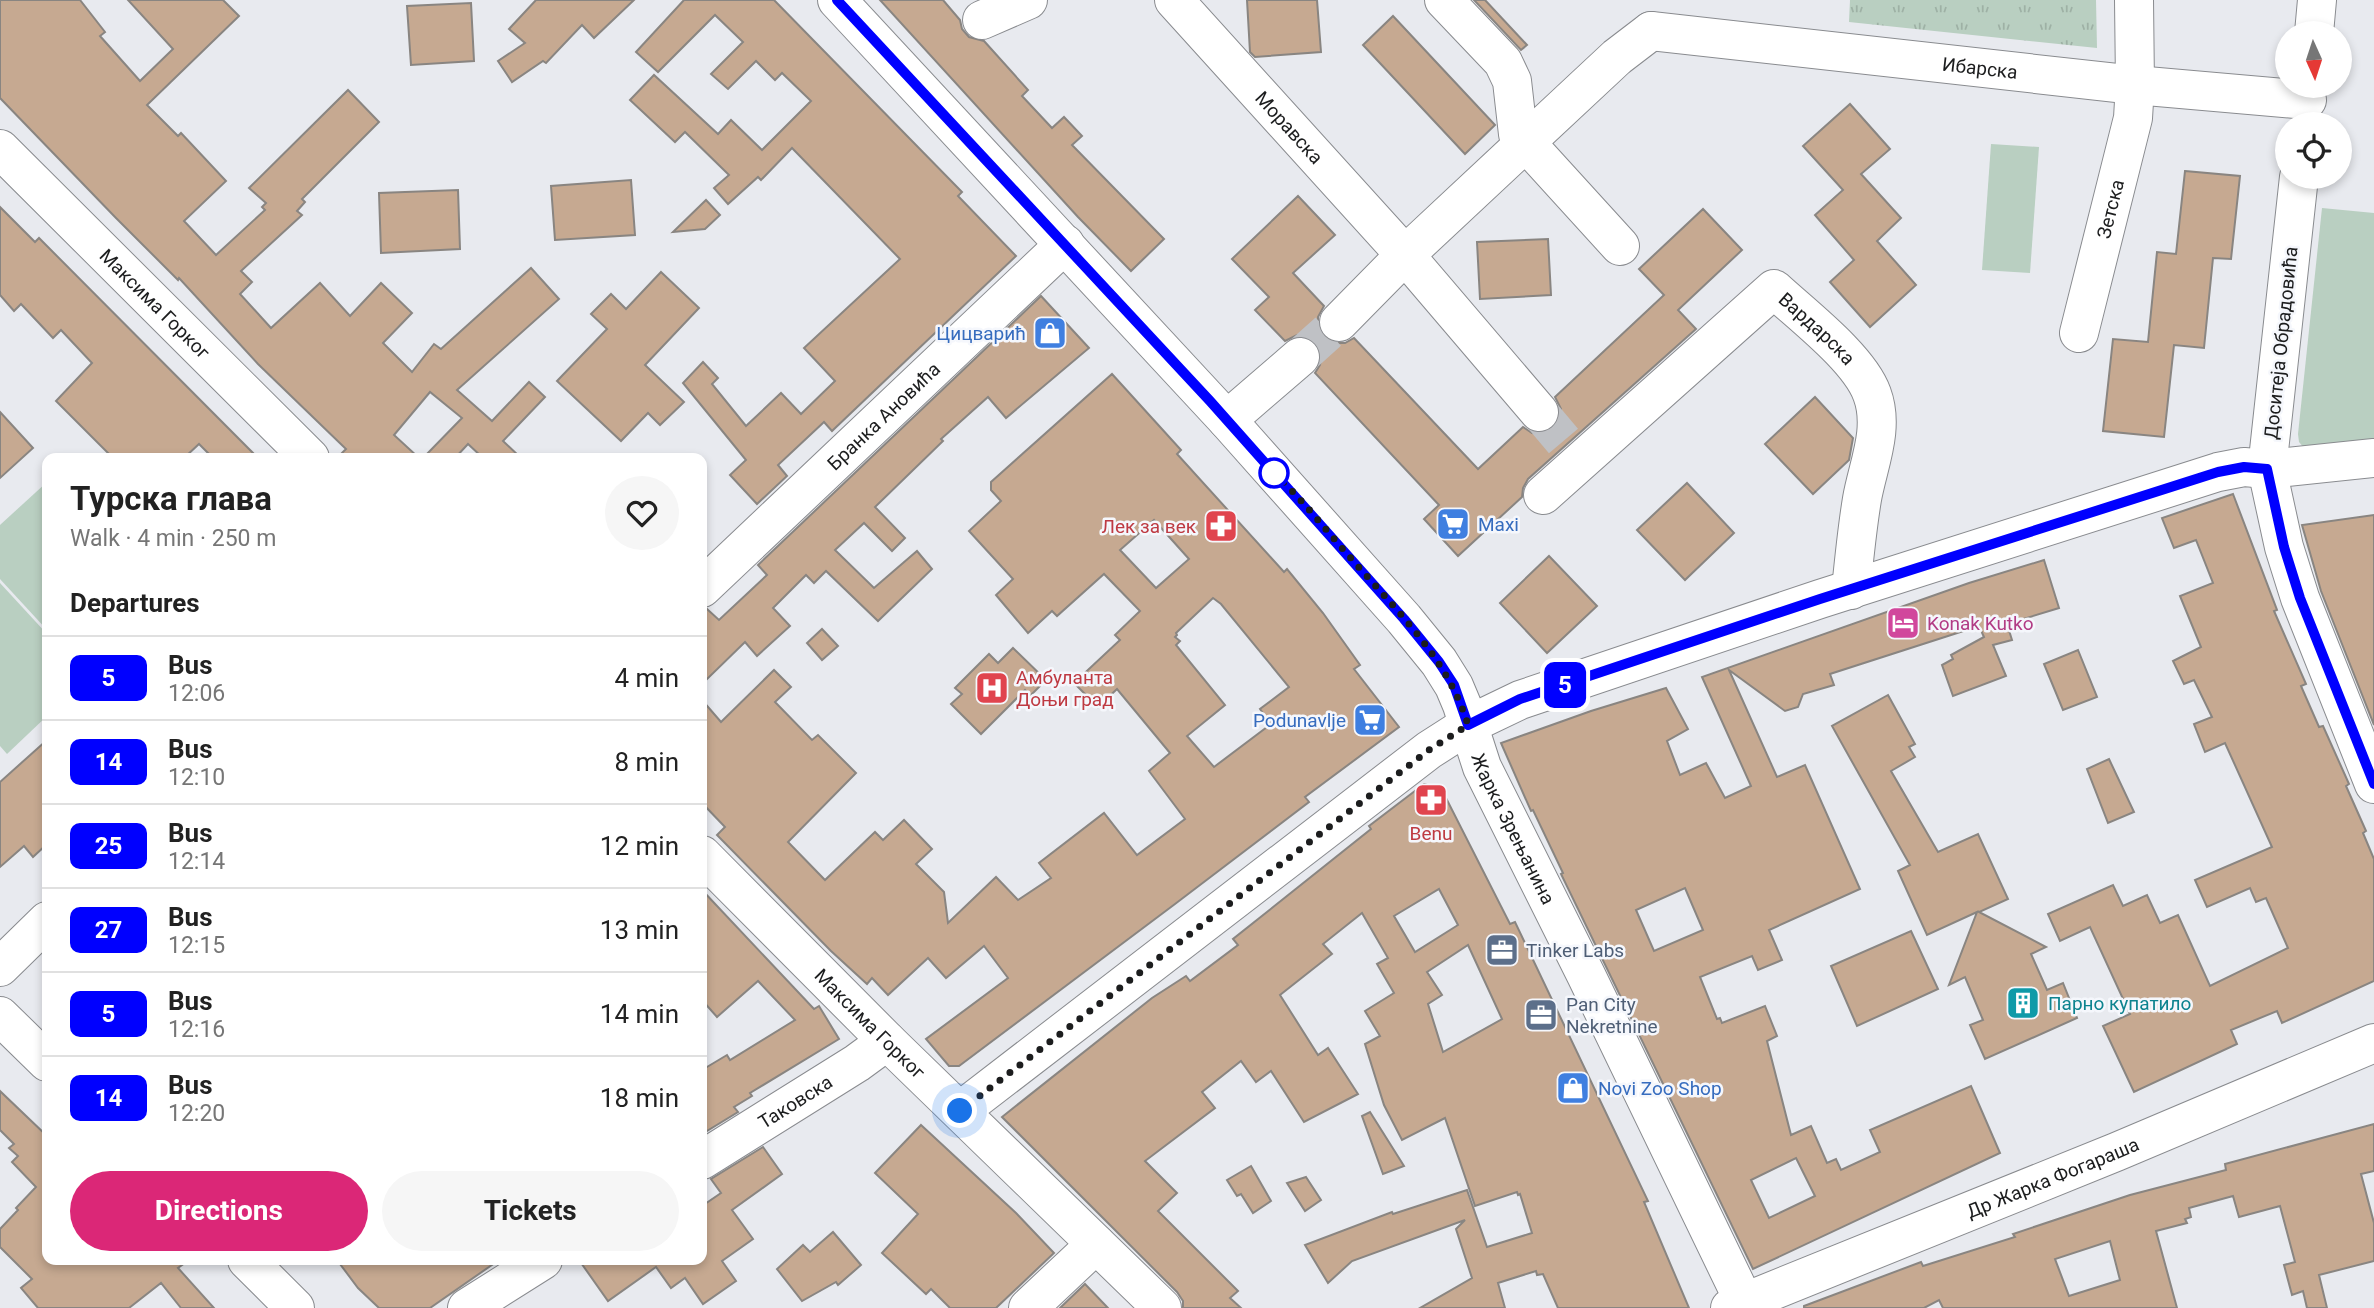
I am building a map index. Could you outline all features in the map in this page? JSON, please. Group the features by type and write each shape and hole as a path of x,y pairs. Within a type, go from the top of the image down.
{"street":[{"name":"Жарка Зрењанина","path":"836,0 1227,420 1439,662 1454,685 1482,767 1586,975 1740,1306"},
{"path":"982,20 1028,0"},
{"name":"Моравска","path":"1174,0 1405,255 1538,412"},
{"path":"1444,0 1503,61 1512,81 1518,134 1620,246"},
{"name":"Зетска","path":"2080,333 2133,118 2134,0"},
{"path":"2315,21 2318,0"},
{"path":"1339,322 1405,255 1617,57 1653,15"},
{"name":"Ибарска","path":"1653,15 2135,85 2306,103"},
{"name":"Максима Горког","path":"0,149 305,453"},
{"name":"Доситеја Обрадовића","path":"2298,189 2267,469 2284,547 2300,598 2374,784"},
{"name":"Бранка Ановића","path":"707,583 1065,244"},
{"name":"Вардарска","path":"1543,495 1576,456 1774,289 1859,370 1873,395 1875,453 1862,497 1851,590"},
{"path":"1227,420 1300,358"},
{"path":"960,1111 1429,750 1468,725 1520,699 2218,472 2244,467 2267,469 2374,458"},
{"name":"Максима Горког","path":"707,860 887,1041 1162,1308"},
{"path":"0,967 42,926"},
{"path":"0,1016 42,1057"},
{"name":"Таковска","path":"707,1157 857,1063 887,1041"},
{"name":"Др Жарка Фогараша","path":"1740,1306 2374,1043"},
{"path":"1028,1308 1097,1244"},
{"path":"252,1265 295,1308"},
{"path":"467,1308 535,1265"}],"green space":[{"path":"1850,0 2096,0 2097,48 1849,22"},
{"path":"1991,144 2039,147 2030,273 1982,270"},
{"path":"2322,208 2374,213 2374,445 2305,449 2299,442"},
{"path":"42,487 42,625 0,579 0,525"},
{"path":"0,583 42,629 42,721 7,754 0,746"}],"building":[{"path":"0,0 80,0 105,32 100,36 140,81 173,49 128,0 223,0 239,16 147,105 178,136 181,133 226,181 184,221 216,255 265,210 262,207 266,203 249,188 348,90 379,122 302,199 305,202 297,211 302,215 241,271 252,282 240,294 271,328 320,283 350,316 381,283 412,313 383,343 412,372 434,344 441,349 531,268 559,299 457,390 492,421 529,382 545,397 503,441 516,453 478,453 468,444 460,453 428,453 462,418 430,392 394,435 414,453 342,453 346,449 258,364 179,278 178,280 116,218 0,98"},
{"path":"536,0 634,0 594,38 582,25 546,63 543,61 512,82 498,61 525,43 509,29"},
{"path":"684,0 774,0 962,192 958,196 1016,256 832,431 824,422 778,465 787,476 757,504 730,475 746,460 683,383 703,362 718,378 712,384 746,426 781,393 801,414 835,381 804,348 900,259 792,148 761,180 758,177 728,204 714,188 729,175 685,132 675,142 630,100 654,75 718,134 731,120 762,150 811,101 782,73 775,80 756,61 728,89 711,74 743,42 715,15 658,72 636,52"},
{"path":"880,0 943,0 960,20 962,29 969,37 984,41 1028,90 1022,96 1052,128 1064,117 1082,136 1072,145 1164,239 1131,271 1078,217"},
{"path":"1247,0 1317,0 1321,52 1255,57 1250,52"},
{"path":"1474,0 1485,0 1527,45 1521,50"},
{"path":"471,3 474,61 411,65 407,6"},
{"path":"1393,16 1495,125 1465,154 1363,45"},
{"path":"1850,104 1890,149 1861,174 1901,218 1877,241 1916,285 1870,327 1830,282 1854,260 1815,215 1843,190 1803,146"},
{"path":"2185,171 2240,176 2231,259 2213,258 2204,348 2174,345 2164,437 2103,431 2113,339 2148,342 2157,252 2176,254"},
{"path":"631,180 635,235 555,240 551,186"},
{"path":"458,190 460,249 381,253 379,193"},
{"path":"1298,196 1335,235 1293,273 1324,306 1318,317 1318,327 1323,337 1334,343 1345,343 1354,338 1478,469 1523,427 1532,433 1542,434 1554,428 1560,419 1561,409 1555,397 1664,295 1639,269 1703,209 1742,250 1678,310 1696,329 1528,479 1522,497 1458,556 1424,519 1439,505 1315,373 1322,354 1317,343 1308,337 1297,335 1285,341 1255,310 1269,297 1232,259"},
{"path":"706,200 720,215 705,229 673,232"},
{"path":"0,207 35,242 39,238 253,453 208,453 199,444 189,453 108,453 56,401 92,363 61,330 53,338 21,304 14,311 0,295"},
{"path":"1548,239 1551,295 1480,299 1477,242"},
{"path":"661,272 699,308 645,365 684,402 660,425 648,413 621,441 557,381 607,329 591,314 611,294 626,309"},
{"path":"1041,296 1089,348 1006,418 988,397 941,439 943,441 875,507 905,538 892,551 864,523 835,550 874,588 917,551 932,569 878,621 826,571 814,583 806,575 773,608 790,626 757,656 745,642 707,679 707,609 719,620 767,575 758,565"},
{"path":"1112,374 1181,450 1177,454 1284,572 1287,569 1323,613 1360,665 1354,669 1399,727 1305,797 1309,802 1175,904 959,1066 949,1066 926,1039 1008,978 984,946 946,978 928,958 888,995 872,978 867,984 717,835 725,827 707,808 707,706 721,722 774,670 791,687 775,702 812,740 818,735 856,773 788,842 825,880 875,832 883,840 904,820 932,849 916,864 944,892 948,923 996,877 1018,900 1051,878 1039,863 1104,813 1137,855 1185,819 1149,771 1170,753 1117,689 1098,707 1074,683 1120,640 1115,635 1140,611 1104,574 1057,616 1052,611 1028,633 996,595 1013,579 969,531 1001,501 991,490 991,482","holes":["1154,520 1189,559 1156,588 1120,550","1213,598 1221,604 1289,687 1260,709 1271,724 1214,767 1187,736 1225,705 1176,645 1180,641 1175,637"]},
{"path":"1815,397 1853,438 1849,460 1813,494 1765,444"},
{"path":"0,412 33,448 0,478"},
{"path":"1687,483 1734,533 1685,580 1637,530"},
{"path":"2233,494 2277,610 2274,611 2306,684 2301,686 2319,727 2323,726 2349,784 2346,786 2366,831 2363,833 2374,859 2374,981 2282,1023 2277,1011 2231,1030 2237,1044 2134,1092 2103,1026 2130,1014 2090,927 2060,941 2048,914 2113,885 2123,906 2147,895 2160,923 2178,915 2210,986 2288,948 2266,898 2256,902 2250,888 2207,907 2195,880 2272,847 2225,743 2205,752 2194,724 2212,717 2194,680 2184,684 2173,661 2201,647 2180,596 2213,583 2196,540 2174,548 2162,518"},
{"path":"2374,515 2374,725 2321,591 2302,525"},
{"path":"1549,556 1597,606 1547,653 1500,603"},
{"path":"2044,560 2059,608 2007,624 2012,640 1993,645 2006,676 1953,696 1942,665 1953,659 1951,655 1984,637 1979,626 1830,674 1834,685 1803,694 1798,707 1785,711 1729,670 1777,777 1805,765 1860,889 1769,930 1782,960 1758,970 1752,956 1700,977 1717,1019 1720,1018 1722,1023 1765,1006 1777,1036 1767,1041 1791,1135 1811,1126 1827,1163 1836,1159 1841,1170 1880,1152 1870,1130 1971,1086 2000,1153 1753,1269 1561,874 1563,873 1533,810 1531,811 1501,743 1666,688 1688,729 1667,741 1680,775 1706,763 1725,798 1751,786 1702,677 1969,583","holes":["1685,888 1703,930 1654,951 1636,910","1796,1158 1815,1196 1769,1218 1751,1180"]},
{"path":"822,629 838,646 822,660 807,643"},
{"path":"1013,648 1046,680 1030,696 1025,690 981,734 951,704 962,694 955,688 989,654 998,663"},
{"path":"2078,650 2097,697 2063,710 2044,664"},
{"path":"1888,695 1915,744 1909,747 1915,757 1891,771 1938,852 1978,834 2008,899 1979,912 2046,947 2031,954 2047,990 2063,983 2077,1018 1985,1059 1970,1025 1983,1020 1965,977 1949,985 1977,912 1927,935 1898,871 1910,865 1832,726"},
{"path":"42,744 42,849 33,857 24,846 0,867 0,782"},
{"path":"2109,759 2134,812 2108,823 2087,769"},
{"path":"1424,784 1440,789 1444,794 1510,924 1515,922 1648,1201 1644,1202 1689,1308 1558,1308 1543,1274 1537,1275 1536,1271 1498,1283 1505,1308 1420,1308 1472,1278 1456,1229 1465,1220 1352,1261 1328,1283 1305,1245 1392,1212 1393,1214 1467,1190 1487,1247 1532,1233 1520,1194 1517,1192 1475,1206 1445,1118 1402,1140 1384,1105 1365,1044 1380,1036 1365,1011 1394,993 1377,964 1388,958 1362,913 1323,944 1332,954 1280,995 1318,1055 1328,1048 1358,1094 1304,1122 1271,1071 1256,1082 1241,1061 1202,1092 1215,1108 1145,1161 1177,1193 1158,1211 1238,1291 1230,1298 1241,1308 1183,1308 1183,1301 1177,1292 1002,1117 1152,998 1186,976 1190,981 1238,945 1233,939 1371,829 1369,826","holes":["1439,889 1458,925 1415,952 1394,916","1468,945 1502,1019 1443,1052 1428,1004 1442,995 1427,972"]},
{"path":"707,895 814,1009 819,1006 839,1039 750,1093 752,1096 734,1107 738,1112 707,1131 707,1067 727,1055 730,1060 795,1020 758,981 717,1017 707,1006"},
{"path":"1911,931 1938,989 1857,1026 1831,966"},
{"path":"0,1091 42,1131 42,1265 182,1265 178,1268 214,1308 181,1308 161,1283 129,1308 38,1308 21,1288 32,1279 0,1247 0,1229 36,1187 12,1162 18,1156 9,1148 14,1144 0,1130"},
{"path":"1370,1112 1404,1166 1383,1174 1362,1116"},
{"path":"2374,1124 2374,1171 2361,1174 2374,1223 2374,1261 2319,1275 2327,1308 2307,1308 2303,1291 2292,1295 2284,1265 2295,1262 2280,1206 2239,1217 2233,1196 2189,1208 2191,1217 2185,1219 2187,1223 2156,1231 2177,1308 1943,1308 1939,1300 1924,1308 1804,1308 1921,1262 1923,1266 2015,1237 2013,1234 2130,1195 2226,1170 2225,1164","holes":["2110,1241 2120,1280 2069,1296 2055,1259"]},
{"path":"921,1125 1016,1213 1054,1253 996,1308 950,1308 931,1289 926,1294 882,1253 918,1214 875,1173"},
{"path":"763,1147 782,1174 732,1210 753,1239 722,1261 736,1281 703,1304 685,1278 671,1288 656,1267 608,1301 583,1265 707,1265 707,1203 721,1193 711,1179"},
{"path":"1251,1166 1271,1201 1253,1213 1241,1194 1237,1196 1227,1180"},
{"path":"1306,1177 1321,1200 1305,1211 1287,1183"},
{"path":"833,1232 861,1265 838,1285 836,1282 802,1301 777,1269 803,1245 810,1252"},
{"path":"341,1265 492,1265 430,1308 379,1308 358,1288"},
{"path":"1085,1284 1108,1308 1060,1308"}],"tunnel":[{"path":"1300,357 1339,322"},
{"path":"1539,412 1571,450"}],"bus line":[{"name":"5","path":"837,0 1210,401 1404,619 1454,685 1468,725 1520,699 1820,599 2218,472 2244,467 2267,469 2284,547 2300,598 2374,784"}],"place":[{"name":"Цицварић","path":"1050,333"},
{"name":"Maxi","path":"1453,524"},
{"name":"Лек за век","path":"1221,526"},
{"name":"Konak Kutko","path":"1903,623"},
{"name":"Амбуланта Доњи град","path":"992,688"},
{"name":"Podunavlje","path":"1370,720"},
{"name":"Benu","path":"1431,800"},
{"name":"Tinker Labs","path":"1502,950"},
{"name":"Парно купатило","path":"2023,1003"},
{"name":"Pan City Nekretnine","path":"1541,1015"},
{"name":"Novi Zoo Shop","path":"1573,1088"}],"route":[{"path":"960,1111 1429,750 1468,725 1454,685 1439,662 1274,473"}]}
